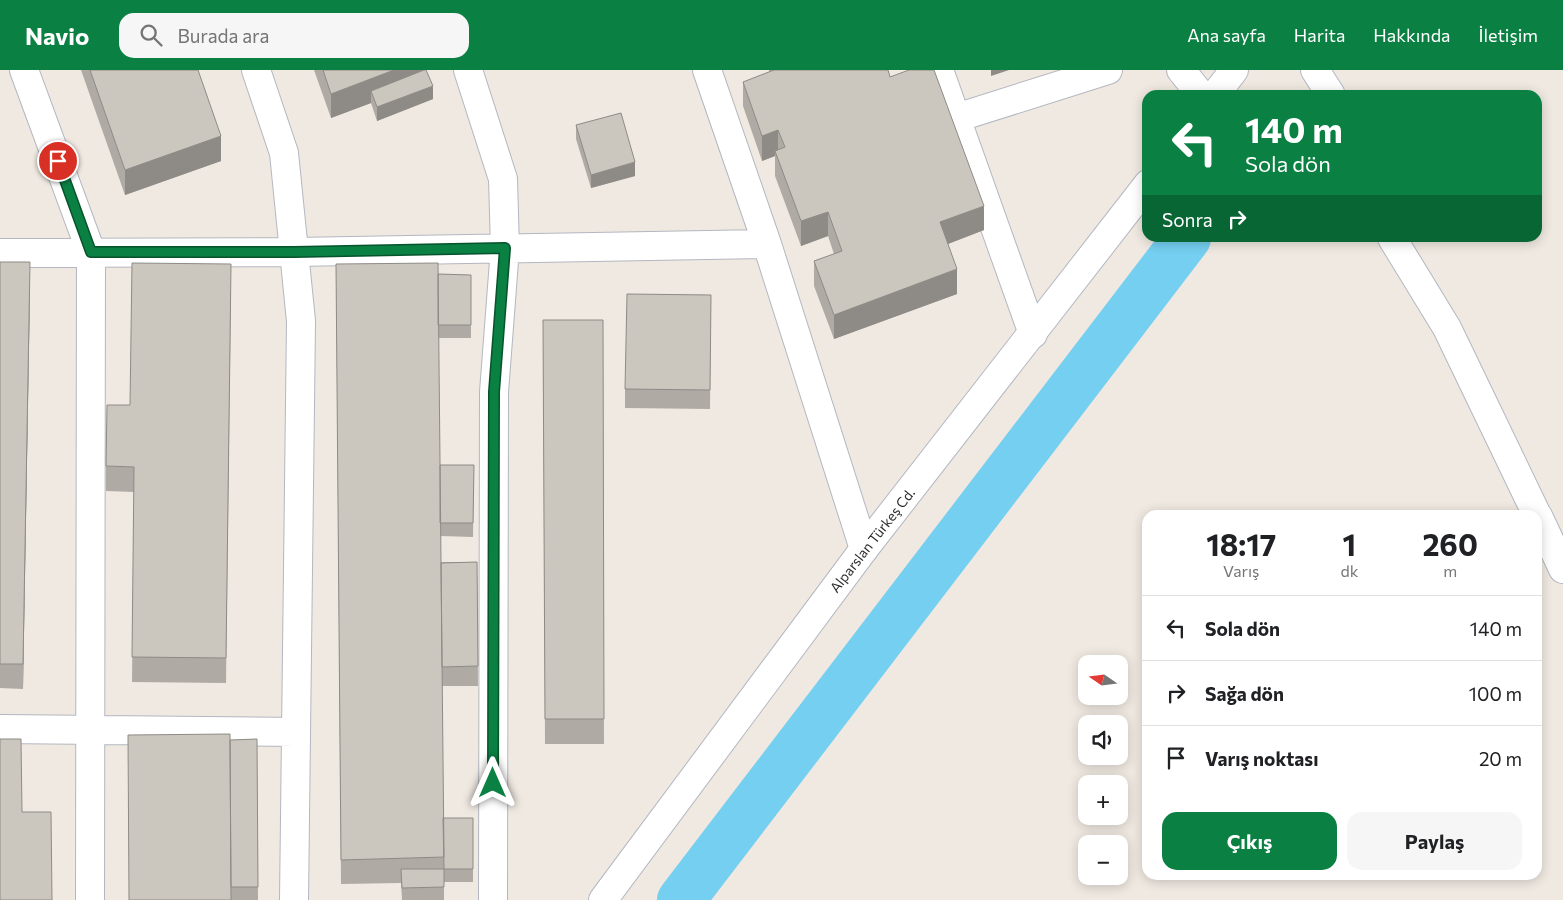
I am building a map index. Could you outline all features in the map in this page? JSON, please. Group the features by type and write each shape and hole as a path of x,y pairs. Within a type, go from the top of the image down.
{"street":[{"path":"24,70 91,252 90,900"},
{"path":"256,70 284,153 301,321 294,900"},
{"path":"468,70 503,178 505,248 494,392 493,900"},
{"path":"707,70 767,244 864,549"},
{"path":"939,70 1033,334"},
{"path":"956,118 1108,70"},
{"path":"1181,70 1197,90"},
{"path":"1219,90 1234,70"},
{"path":"1315,70 1328,90"},
{"name":"Alparslan Türkeş Cd.","path":"603,900 864,549 1142,192"},
{"path":"1394,242 1447,328 1535,510"},
{"path":"0,253 294,252 767,244"},
{"path":"1542,525 1563,569"},
{"path":"0,729 296,732"}],"building":[{"path":"90,70 198,70 221,136 125,170"},
{"path":"323,70 394,70 331,94"},
{"path":"426,70 433,86 377,107 371,91"},
{"path":"774,70 888,70 890,77 909,70 934,70 984,206 940,222 957,269 834,315 814,261 842,251 828,212 801,221 775,151 785,147 778,130 762,136 743,82"},
{"path":"621,113 635,162 591,175 576,125"},
{"path":"0,262 30,262 23,664 0,664"},
{"path":"132,263 231,264 226,658 132,657 134,467 106,466 107,405 130,405"},
{"path":"438,263 444,857 341,860 336,264"},
{"path":"438,274 471,275 471,325 438,325"},
{"path":"627,294 711,295 710,390 625,389"},
{"path":"543,320 603,320 604,719 545,719"},
{"path":"440,465 474,465 473,523 440,523"},
{"path":"477,562 478,666 442,667 441,563"},
{"path":"230,734 231,900 129,900 128,735"},
{"path":"0,739 21,739 22,812 51,812 52,900 0,900"},
{"path":"257,739 258,887 231,887 230,740"},
{"path":"443,818 473,818 473,869 444,869"},
{"path":"401,869 444,869 444,887 402,888"}],"waterway":[{"path":"681,900 1184,242"}],"route":[{"path":"58,161 91,252 294,252 505,248 494,392 493,783"}]}
